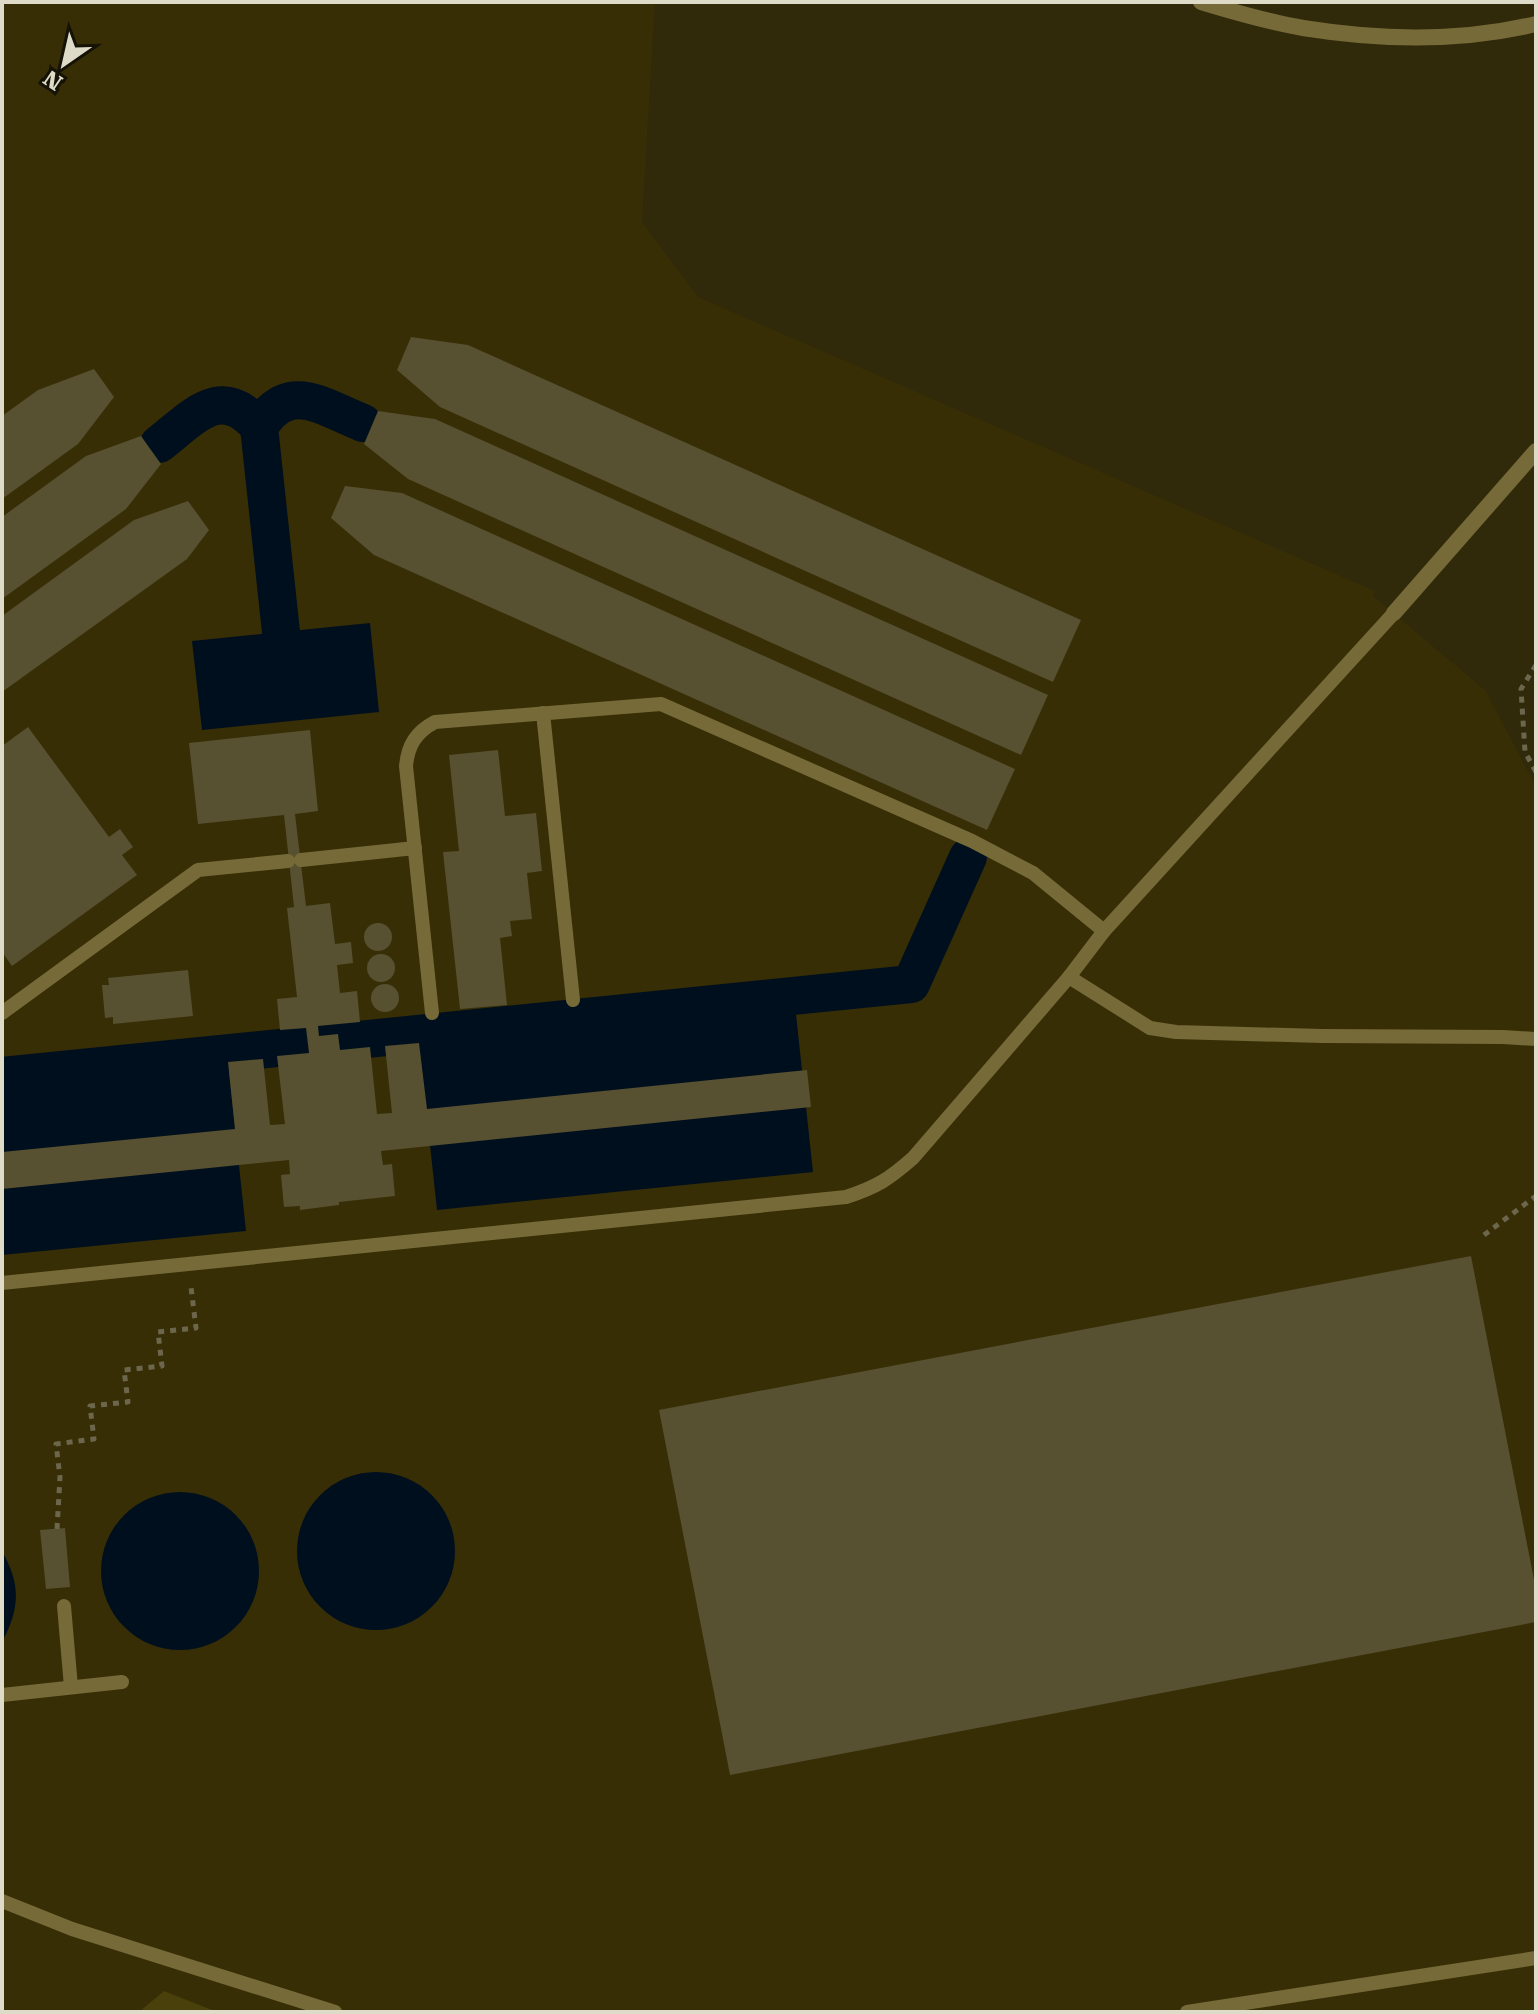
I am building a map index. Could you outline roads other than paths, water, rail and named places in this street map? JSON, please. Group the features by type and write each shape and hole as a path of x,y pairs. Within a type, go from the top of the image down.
{"street":[{"path":"1201,2 1301,28 1353,34 1412,37 1456,35 1536,24"},
{"path":"1394,613 1536,451"}],"lane":[{"path":"2,1283 846,1197 872,1189 913,1158 1069,977 1104,931 1394,613"},
{"path":"432,1013 406,766 412,742 435,722 661,704 972,841 1033,873 1104,931"},
{"path":"543,713 573,1000"},
{"path":"2,1013 198,870 415,848"},
{"path":"1069,977 1150,1028 1176,1032 1536,1039"},
{"path":"64,1606 71,1687"},
{"path":"2,1695 122,1682"},
{"path":"2,1901 72,1929 335,2012"},
{"path":"1187,2012 1536,1958"}],"water":[{"path":"370,623 379,712 202,730 192,641"},
{"path":"795,1005 813,1172 437,1210 419,1043"},
{"path":"228,1062 246,1231 2,1255 2,1085"},
{"path":"376,1472 406,1478 432,1495 449,1521 455,1551 449,1581 432,1607 406,1624 376,1630 346,1624 320,1607 303,1581 297,1551 303,1521 320,1495 346,1478"},
{"path":"180,1492 210,1498 236,1515 253,1541 259,1571 253,1601 236,1627 210,1644 180,1650 150,1644 124,1627 107,1601 101,1571 107,1541 124,1515 150,1498"},
{"path":"2,1551 13,1575 16,1596 12,1618 2,1642"}],"waterway":[{"path":"281,632 259,427 270,412 294,400 320,405 363,423"},
{"path":"159,444 196,415 220,405 245,414 259,427"},
{"path":"2,1076 911,984 968,857"}]}
